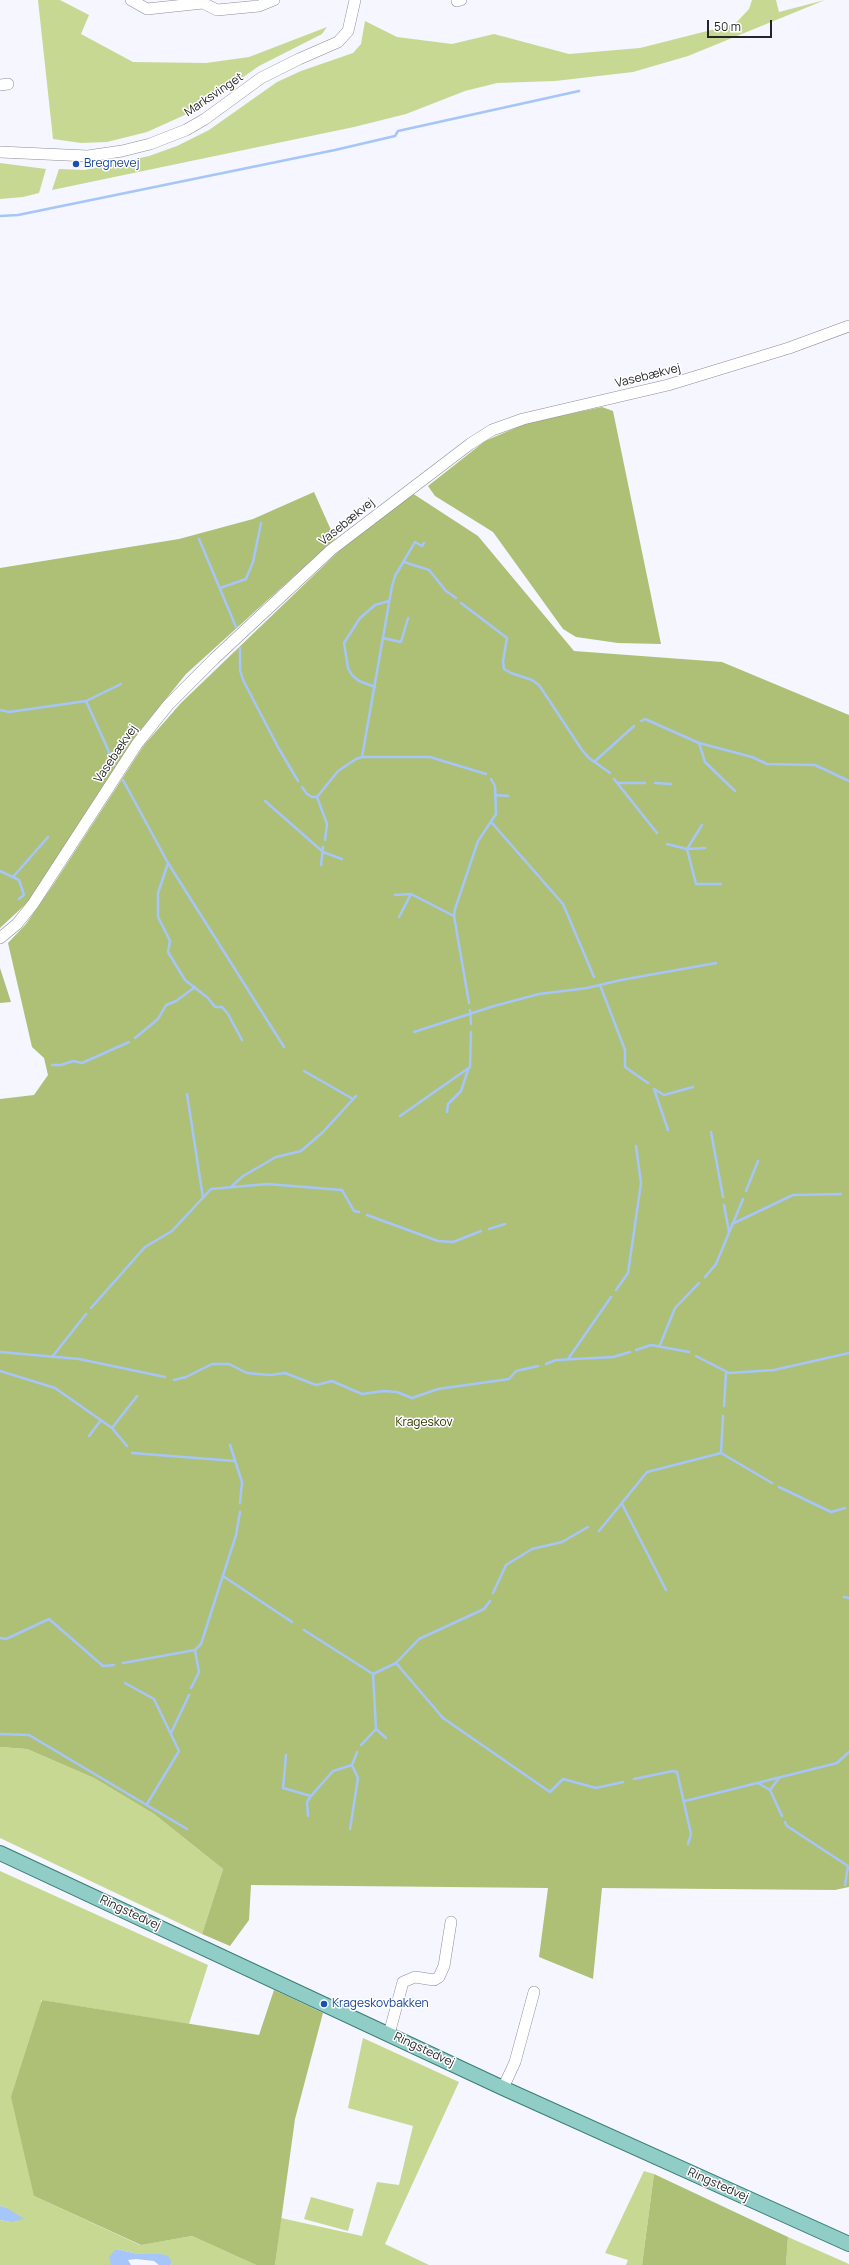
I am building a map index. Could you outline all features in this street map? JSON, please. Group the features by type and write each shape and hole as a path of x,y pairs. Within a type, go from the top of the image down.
{"main road":[{"name":"Ringstedvej","path":"0,1853 503,2088 849,2244"}],"street":[{"path":"131,0 147,9 203,3 217,10 259,6 274,0"},
{"name":"Marksvinget","path":"0,152 88,156 122,151 150,144 186,130 205,119 262,78 280,68 332,46 348,31 352,20 355,0"},
{"name":"Vasebækvej","path":"0,938 17,924 33,904 137,744 168,705 220,653 331,550 470,444 492,430 523,419 668,385 789,348 849,326"},
{"path":"389,2034 403,1982 415,1977 434,1980 439,1977 444,1966 451,1922"},
{"path":"503,2088 515,2062 534,1992"}],"green space":[{"path":"38,0 60,0 89,15 81,34 133,62 206,63 249,57 327,27 322,34 259,66 198,109 147,132 107,142 81,143 53,139"},
{"path":"752,0 776,0 779,12 825,0 688,56 633,72 555,81 497,83 465,91 406,114 354,127 52,190 59,169 85,170 149,156 177,146 209,130 277,82 301,71 353,53 361,44 365,21 397,37 452,44 494,34 569,54 640,48 735,24 749,9"},
{"path":"0,163 46,169 39,193 23,197 0,199"},
{"path":"602,407 613,411 661,644 618,643 576,637 563,629 493,532 435,496 428,486 485,441 527,423"},
{"path":"314,492 335,539 186,674 135,737 29,901 0,928 0,568 179,539 253,519"},
{"name":"Krageskov","path":"412,493 478,536 574,651 722,662 849,715 849,1887 835,1890 602,1888 593,1979 539,1957 548,1888 251,1885 249,1920 230,1946 202,1934 223,1869 154,1814 94,1778 27,1749 0,1747 0,1099 34,1095 48,1075 44,1058 32,1047 8,943 26,924 55,882 144,745 181,703 339,551"},
{"path":"0,968 11,1002 0,1003"},
{"path":"0,1747 27,1749 94,1778 154,1814 223,1869 202,1934 0,1838"},
{"path":"0,1871 208,1965 189,2024 41,2000 34,2196 140,2245 192,2236 256,2265 170,2265 172,2262 161,2254 138,2254 116,2249 111,2265 0,2265 0,2220 11,2222 7,2208 0,2206"},
{"path":"274,1990 323,2013 295,2119 275,2265 256,2265 192,2236 141,2245 34,2196 11,2097 42,2000 259,2035"},
{"path":"363,2038 459,2082 385,2244 429,2265 275,2265 281,2218 362,2236 377,2182 399,2185 413,2126 348,2108"},
{"path":"644,2171 654,2174 642,2265 626,2265 628,2260 605,2253"},
{"path":"654,2174 788,2237 786,2265 642,2265"},
{"path":"311,2197 354,2209 348,2231 304,2219"},
{"path":"788,2237 849,2264 849,2265 786,2265"}],"water":[{"path":"0,2206 7,2208 24,2219 11,2222 0,2220"},
{"path":"116,2249 138,2254 161,2254 168,2256 172,2262 170,2265 159,2265 154,2261 136,2259 128,2260 131,2265 111,2265 109,2257"}],"waterway":[{"path":"0,216 18,215 335,150 395,136 398,131 579,91"},
{"path":"220,588 246,579 253,562 261,523"},
{"path":"199,539 236,627"},
{"path":"362,757 392,586 395,576 415,542 422,546 424,543"},
{"path":"404,562 429,570 446,591 456,598"},
{"path":"375,687 359,681 352,675 348,668 344,643 360,618 375,605 389,601"},
{"path":"461,603 507,638 503,661 504,669 532,680 539,685 582,750 589,758 610,773"},
{"path":"383,638 401,642 408,618"},
{"path":"240,648 240,670 243,680 279,749 298,781"},
{"path":"0,710 9,712 86,701 121,684"},
{"path":"86,701 115,765"},
{"path":"641,721 645,719 699,743 752,757 767,764 815,765 849,781"},
{"path":"594,762 634,726"},
{"path":"699,743 705,762 735,791"},
{"path":"302,787 307,794 312,797 317,797 338,771 356,759 362,757 430,757 486,774"},
{"path":"469,1003 454,916 478,841 496,814 495,786 491,779"},
{"path":"614,779 657,833"},
{"path":"123,780 168,863 284,1047"},
{"path":"617,783 645,783"},
{"path":"655,783 671,784"},
{"path":"495,795 508,796"},
{"path":"317,797 327,824 325,840"},
{"path":"265,801 323,852 342,859"},
{"path":"492,823 563,904 594,977"},
{"path":"702,825 687,849 696,884 721,884"},
{"path":"13,877 48,837"},
{"path":"667,844 687,849 705,848"},
{"path":"321,865 323,847"},
{"path":"168,863 158,893 158,917 170,941 168,952 185,980 208,998 215,1007 222,1007 228,1014 242,1040"},
{"path":"0,871 19,880 24,895 19,899"},
{"path":"395,895 411,894 454,916"},
{"path":"399,917 411,894"},
{"path":"414,1032 494,1006 539,994 587,988 621,980 716,963"},
{"path":"600,985 625,1050 625,1067 648,1083"},
{"path":"135,1038 158,1019 166,1005 176,1001 195,987"},
{"path":"470,1010 471,1024"},
{"path":"400,1116 470,1067 471,1032"},
{"path":"52,1065 61,1065 73,1061 82,1063 129,1042"},
{"path":"447,1112 448,1104 461,1091 468,1070"},
{"path":"304,1071 353,1099"},
{"path":"654,1089 664,1095 693,1087"},
{"path":"654,1089 668,1130"},
{"path":"187,1094 203,1198"},
{"path":"231,1187 243,1176 276,1157 301,1151 323,1132 356,1096"},
{"path":"711,1132 723,1197"},
{"path":"616,1290 628,1273 641,1183 636,1146"},
{"path":"746,1191 758,1161"},
{"path":"91,1308 145,1247 172,1231 211,1189 267,1184 342,1190 354,1211 359,1212"},
{"path":"732,1224 793,1195 841,1194"},
{"path":"705,1277 716,1264 743,1199"},
{"path":"724,1205 729,1232"},
{"path":"367,1215 438,1241 453,1242 481,1231"},
{"path":"489,1229 505,1224"},
{"path":"660,1345 675,1308 699,1283"},
{"path":"568,1359 611,1297"},
{"path":"52,1357 86,1314"},
{"path":"636,1350 651,1345 689,1352"},
{"path":"0,1352 79,1359 165,1377"},
{"path":"546,1364 556,1360 613,1357 630,1352"},
{"path":"696,1356 729,1373 774,1370 849,1353"},
{"path":"174,1380 186,1377 212,1364 229,1364 247,1373 270,1375 285,1373 316,1385 332,1381 362,1394 383,1391 397,1392 412,1398 438,1389 509,1379 516,1371 538,1366"},
{"path":"0,1371 55,1388 112,1428 127,1446"},
{"path":"724,1406 726,1373"},
{"path":"112,1428 137,1396"},
{"path":"721,1453 723,1416"},
{"path":"89,1436 101,1420"},
{"path":"230,1445 242,1482 240,1503"},
{"path":"132,1453 235,1461"},
{"path":"599,1531 647,1472 721,1453 772,1483"},
{"path":"779,1487 831,1512 845,1508"},
{"path":"622,1504 666,1590"},
{"path":"123,1663 195,1650 201,1644 236,1535 240,1512"},
{"path":"493,1593 506,1565 532,1549 562,1542 588,1527"},
{"path":"223,1576 292,1622"},
{"path":"844,1597 849,1598"},
{"path":"304,1630 373,1674 396,1663 419,1639 484,1609 490,1601"},
{"path":"0,1638 6,1639 49,1619 103,1666 114,1665"},
{"path":"191,1688 199,1672 195,1650"},
{"path":"396,1663 443,1718 550,1792 563,1779 596,1788 623,1782"},
{"path":"361,1745 376,1729 373,1674"},
{"path":"125,1683 154,1699 179,1751 147,1804"},
{"path":"171,1733 189,1695"},
{"path":"376,1729 386,1738"},
{"path":"0,1734 29,1735 187,1829"},
{"path":"308,1816 307,1802 311,1796 333,1771 352,1765 357,1752"},
{"path":"685,1801 837,1763 849,1752"},
{"path":"286,1755 283,1788 311,1796"},
{"path":"350,1829 358,1778 352,1765"},
{"path":"634,1779 673,1771 677,1772 691,1834 688,1844"},
{"path":"758,1783 770,1790 779,1778"},
{"path":"770,1790 782,1816"},
{"path":"785,1822 787,1826 848,1866 845,1885"}],"place":[{"name":"Bregnevej","path":"76,164"},
{"name":"Krageskovbakken","path":"324,2004"}]}
